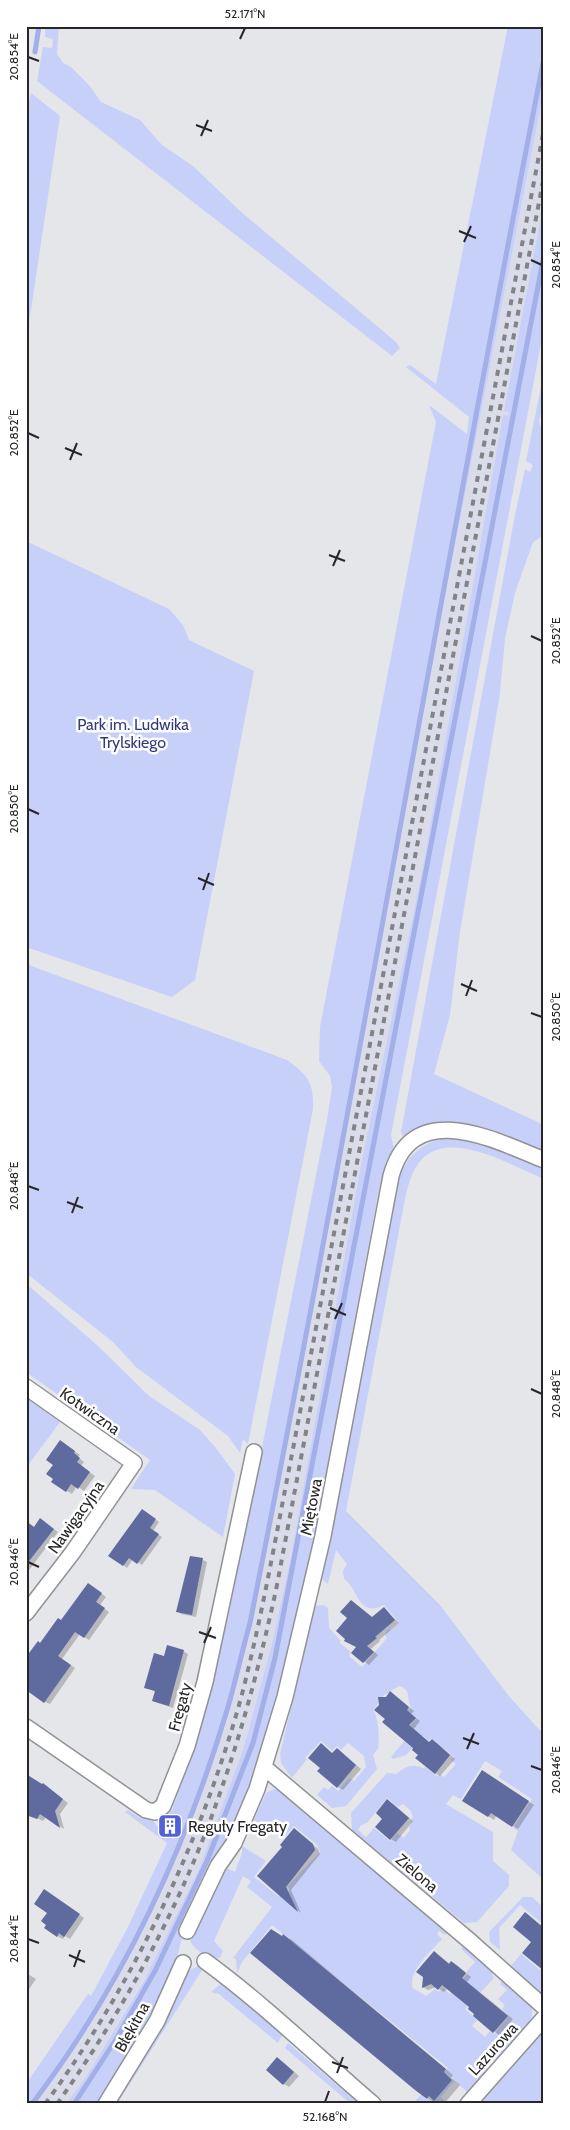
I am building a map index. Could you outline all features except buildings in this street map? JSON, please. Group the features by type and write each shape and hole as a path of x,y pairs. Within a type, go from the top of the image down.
{"street":[{"name":"Miętowa","path":"187,1931 218,1866 234,1843 265,1768 286,1697 323,1536 392,1176 399,1156 417,1138 441,1130 454,1130 485,1136 544,1160"},
{"name":"Kotwiczna","path":"26,1387 134,1463"},
{"name":"Fregaty","path":"26,1727 146,1810 155,1812 163,1806 187,1746 200,1700 218,1628 254,1452"},
{"name":"Nawigacyjna","path":"26,1613 73,1552 134,1463"},
{"name":"Zielona","path":"265,1768 475,1945 544,2007"},
{"path":"205,1961 272,2014 294,2036 373,2104"},
{"name":"Błękitna","path":"106,2104 157,2021 183,1963"},
{"name":"Lazurowa","path":"468,2104 544,2018"}],"shaded area":[{"path":"544,90 544,201 504,411 509,412 508,416 503,416 422,872 360,1170 291,1557 272,1644 243,1750 223,1807 200,1867 154,1962 86,2077 66,2104 36,2104 98,2012 140,1933 191,1823 228,1718 247,1642 270,1532 440,622"}],"green space":[{"path":"45,26 59,26 57,54 63,63 71,67 90,86 101,102 140,120 162,145 193,166 240,211 396,342 400,348 392,356 37,81 43,47 52,48 53,39 45,37"},
{"path":"508,26 544,26 544,90 440,622 270,1532 246,1647 214,1760 177,1856 148,1918 116,1980 84,2034 36,2104 26,2104 26,2084 88,1994 91,1996 127,1929 167,1843 125,1812 128,1810 140,1818 153,1821 163,1833 171,1836 176,1823 163,1818 172,1810 200,1731 228,1618 327,1120 332,1087 330,1076 319,1061 320,1027 436,422 429,405 467,434 469,417 406,367 410,365 436,384"},
{"path":"31,93 60,116 26,343 26,119"},
{"path":"544,201 544,325 539,354 391,1135 394,1149 386,1161 378,1194 309,1567 285,1669 264,1744 244,1800 184,1930 175,1965 154,2013 99,2104 66,2104 86,2077 145,1979 200,1867 243,1750 272,1644 291,1557 360,1170 422,872 503,415 508,416 509,412 504,411"},
{"path":"544,372 544,399 539,421 544,438 544,535 533,542 515,593 505,638 500,693 460,932 450,1015 434,1074 544,1125 544,1154 489,1130 460,1122 432,1123 405,1139 401,1132 515,515 525,469 530,472 533,465 526,461"},
{"name":"Park im. Ludwika Trylskiego","path":"26,541 169,609 183,625 189,640 254,671 195,980 172,997 26,947"},
{"path":"26,964 287,1060 305,1075 311,1086 313,1109 248,1444 243,1439 240,1453 228,1436 136,1367 113,1342 26,1273"},
{"path":"454,1137 489,1146 544,1168 544,1179 474,1150 455,1148 438,1149 424,1157 413,1173 405,1199 346,1511 440,1605 508,1695 544,1735 544,1880 511,1850 518,1831 513,1828 532,1799 498,1777 502,1771 485,1761 461,1799 453,1795 446,1804 493,1832 493,1861 509,1875 509,1886 477,1922 464,1923 352,1830 351,1813 387,1773 396,1774 406,1768 415,1766 425,1767 437,1776 440,1774 444,1777 456,1764 451,1760 454,1757 431,1738 429,1741 423,1736 406,1755 393,1759 391,1757 405,1740 401,1737 417,1718 408,1710 411,1707 406,1690 399,1686 378,1699 378,1704 373,1710 379,1732 379,1747 373,1755 377,1769 346,1806 332,1808 317,1795 324,1787 328,1790 332,1786 338,1791 349,1778 354,1781 366,1767 364,1756 348,1743 341,1750 337,1746 332,1751 321,1741 305,1758 307,1759 292,1778 281,1763 280,1754 315,1606 324,1605 328,1608 329,1628 340,1640 340,1643 351,1652 349,1656 362,1667 387,1638 385,1635 387,1630 392,1629 399,1623 384,1605 369,1608 359,1600 349,1583 344,1579 343,1571 347,1564 336,1550 328,1584 322,1579 399,1177 408,1160 420,1148 444,1138","holes":["387,1798 398,1807 403,1804 410,1810 413,1817 409,1827 410,1830 404,1838 397,1833 390,1841 374,1828 366,1837 358,1830 361,1825 367,1823"]},
{"path":"30,1287 97,1345 149,1396 200,1430 216,1448 235,1474 223,1537 155,1490 131,1489 150,1460 26,1372 26,1292"},
{"path":"26,1397 60,1422 26,1468"},
{"path":"274,1789 281,1790 448,1931 445,1935 439,1931 437,1934 442,1939 417,1968 413,1975 413,1988 426,1996 435,1989 438,1992 443,1988 450,1994 468,1974 466,1972 475,1962 461,1949 465,1944 495,1971 492,1975 494,1978 465,2009 477,2020 472,2026 485,2037 490,2031 494,2034 509,2016 502,2009 505,2005 498,1999 507,1990 500,1984 504,1979 530,2004 532,2011 527,2026 498,2059 492,2057 486,2064 489,2070 468,2092 454,2081 441,2097 447,2104 413,2103 421,2095 427,2100 429,2098 434,2101 453,2079 445,2072 448,2068 272,1925 242,1962 237,1973 236,1959 233,1958 272,1907 247,1887 251,1881 243,1876 214,1941 223,1951 220,1958 212,1958 200,1952 191,1943 190,1936 222,1874 226,1868 235,1872 242,1853 242,1846 266,1861 254,1877 278,1896 284,1896 290,1890 288,1886 320,1852 317,1845 294,1826 283,1838 254,1820 266,1793"},
{"path":"523,1897 532,1897 544,1908 544,1925 520,1905 499,1928 500,1950 490,1942 489,1932"},
{"path":"521,1954 540,1970 544,1967 544,1999 510,1967"},
{"path":"198,1966 204,1967 117,2104 112,2104 185,1973"},
{"path":"224,1981 285,2030 278,2043 219,1994 211,1992"},
{"path":"544,2030 544,2104 478,2104 541,2033"},
{"path":"288,2043 359,2104 351,2104 285,2048"}],"waterway":[{"path":"35,52 39,26"},
{"path":"32,2104 65,2059 95,2012 148,1914 192,1812 211,1760 228,1707 250,1623 325,1232 506,253 544,58"},
{"path":"74,2104 115,2041 155,1971 207,1861 253,1743 275,1658 544,255"}],"railway":[{"path":"45,2104 108,2010 161,1910 185,1858 206,1805 225,1752 241,1698 256,1637 274,1545 544,129"},
{"path":"57,2104 82,2068 129,1992 189,1873 221,1790 245,1716 258,1666 276,1590 544,176"}],"place":[{"name":"Reguły Fregaty","path":"170,1826"}]}
